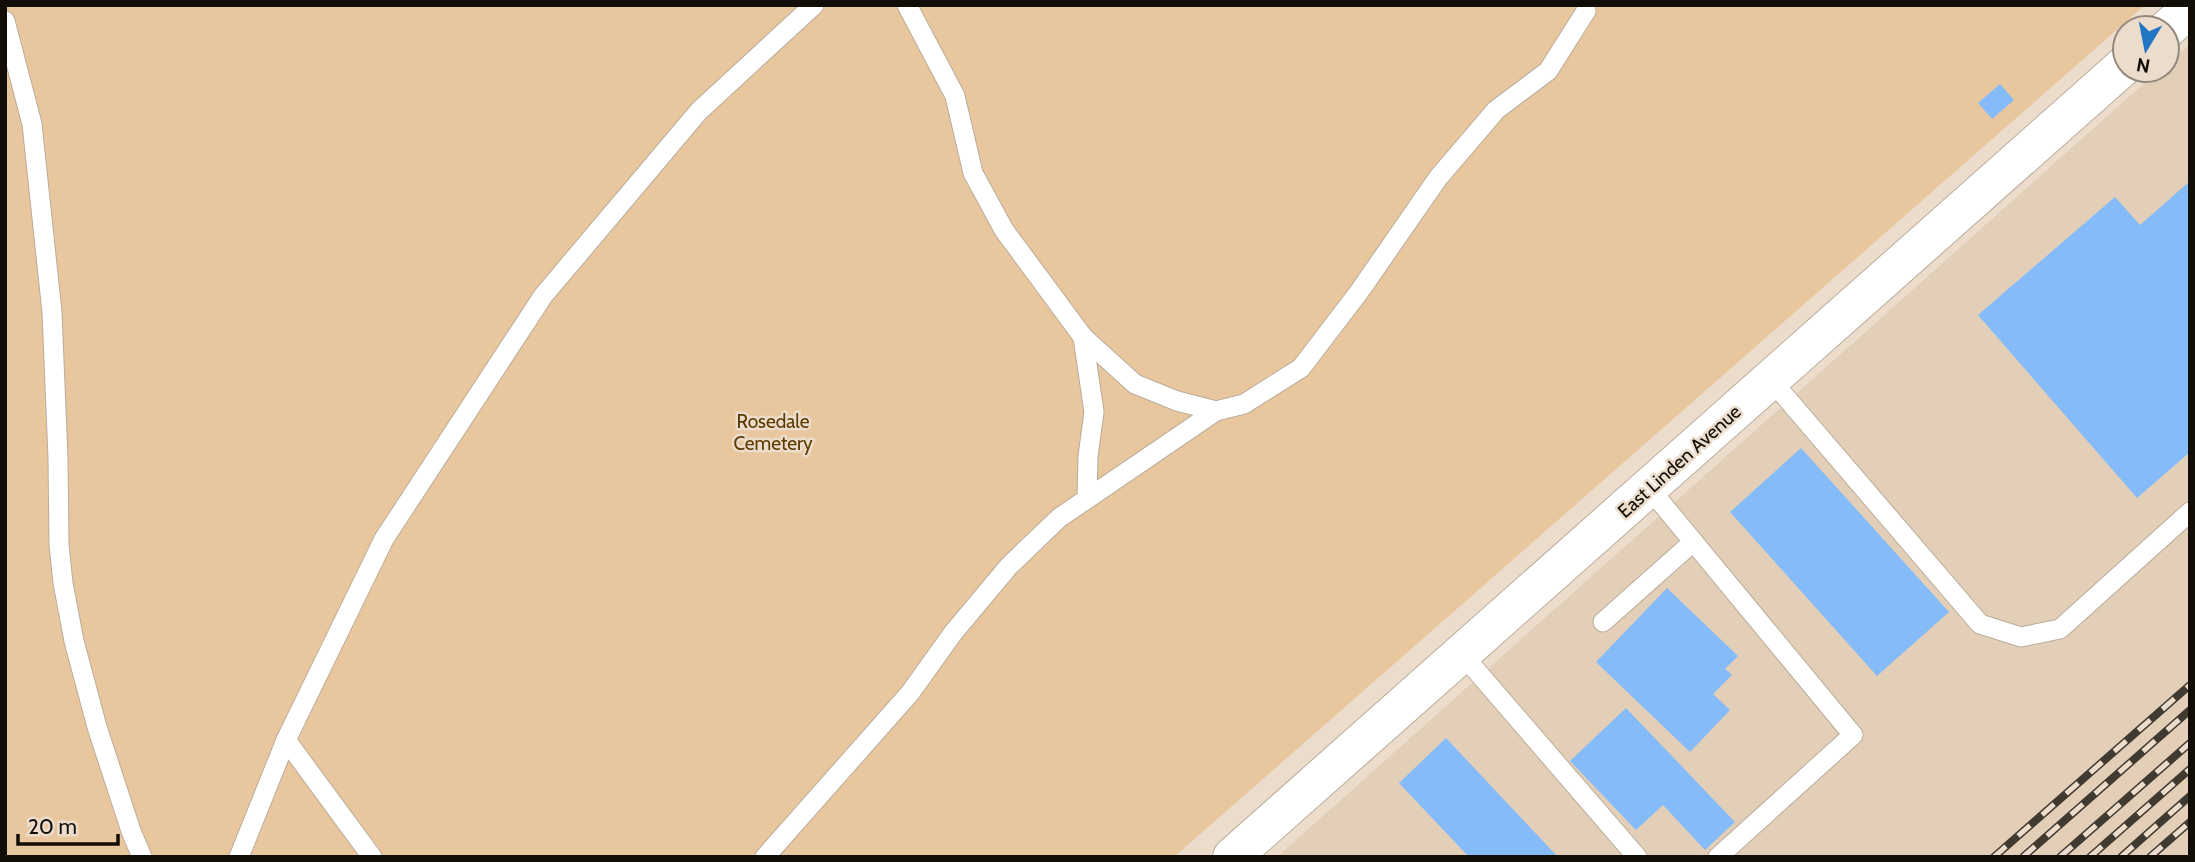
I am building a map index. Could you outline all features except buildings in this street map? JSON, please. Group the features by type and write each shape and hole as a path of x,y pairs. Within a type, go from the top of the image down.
{"street":[{"name":"East Linden Avenue","path":"1232,857 2111,77"}],"lane":[{"path":"239,857 286,740 384,539 543,296 699,111 814,5"},
{"path":"907,5 955,96 972,173 1004,230 1083,337 1135,384 1178,401 1216,411"},
{"path":"765,857 910,693 953,633 1009,566 1059,519 1216,411 1244,404 1301,368 1359,292 1438,178 1496,110 1548,71 1586,11"},
{"path":"5,22 32,124 52,312 58,432 59,545 63,583 74,641 97,727 142,857"},
{"path":"1083,337 1094,412 1088,456 1087,498"},
{"path":"1771,380 1979,624 2021,636 2060,629 2190,512"},
{"path":"1649,488 1853,735 1718,857"},
{"path":"1602,622 1693,542"},
{"path":"1462,654 1637,857"},
{"path":"286,740 372,857"}],"shaded area":[{"path":"2190,44 2190,857 1277,857 2144,84 2181,84 2181,52"}],"green space":[{"name":"Rosedale Cemetery","path":"5,5 2145,5 2135,14 2111,14 2111,35 1174,857 5,857"}],"railway":[{"path":"1994,857 2190,685"},
{"path":"2023,857 2190,710"},
{"path":"2060,857 2190,743"},
{"path":"2090,857 2190,769"},
{"path":"2121,857 2190,796"},
{"path":"2150,857 2190,822"}]}
